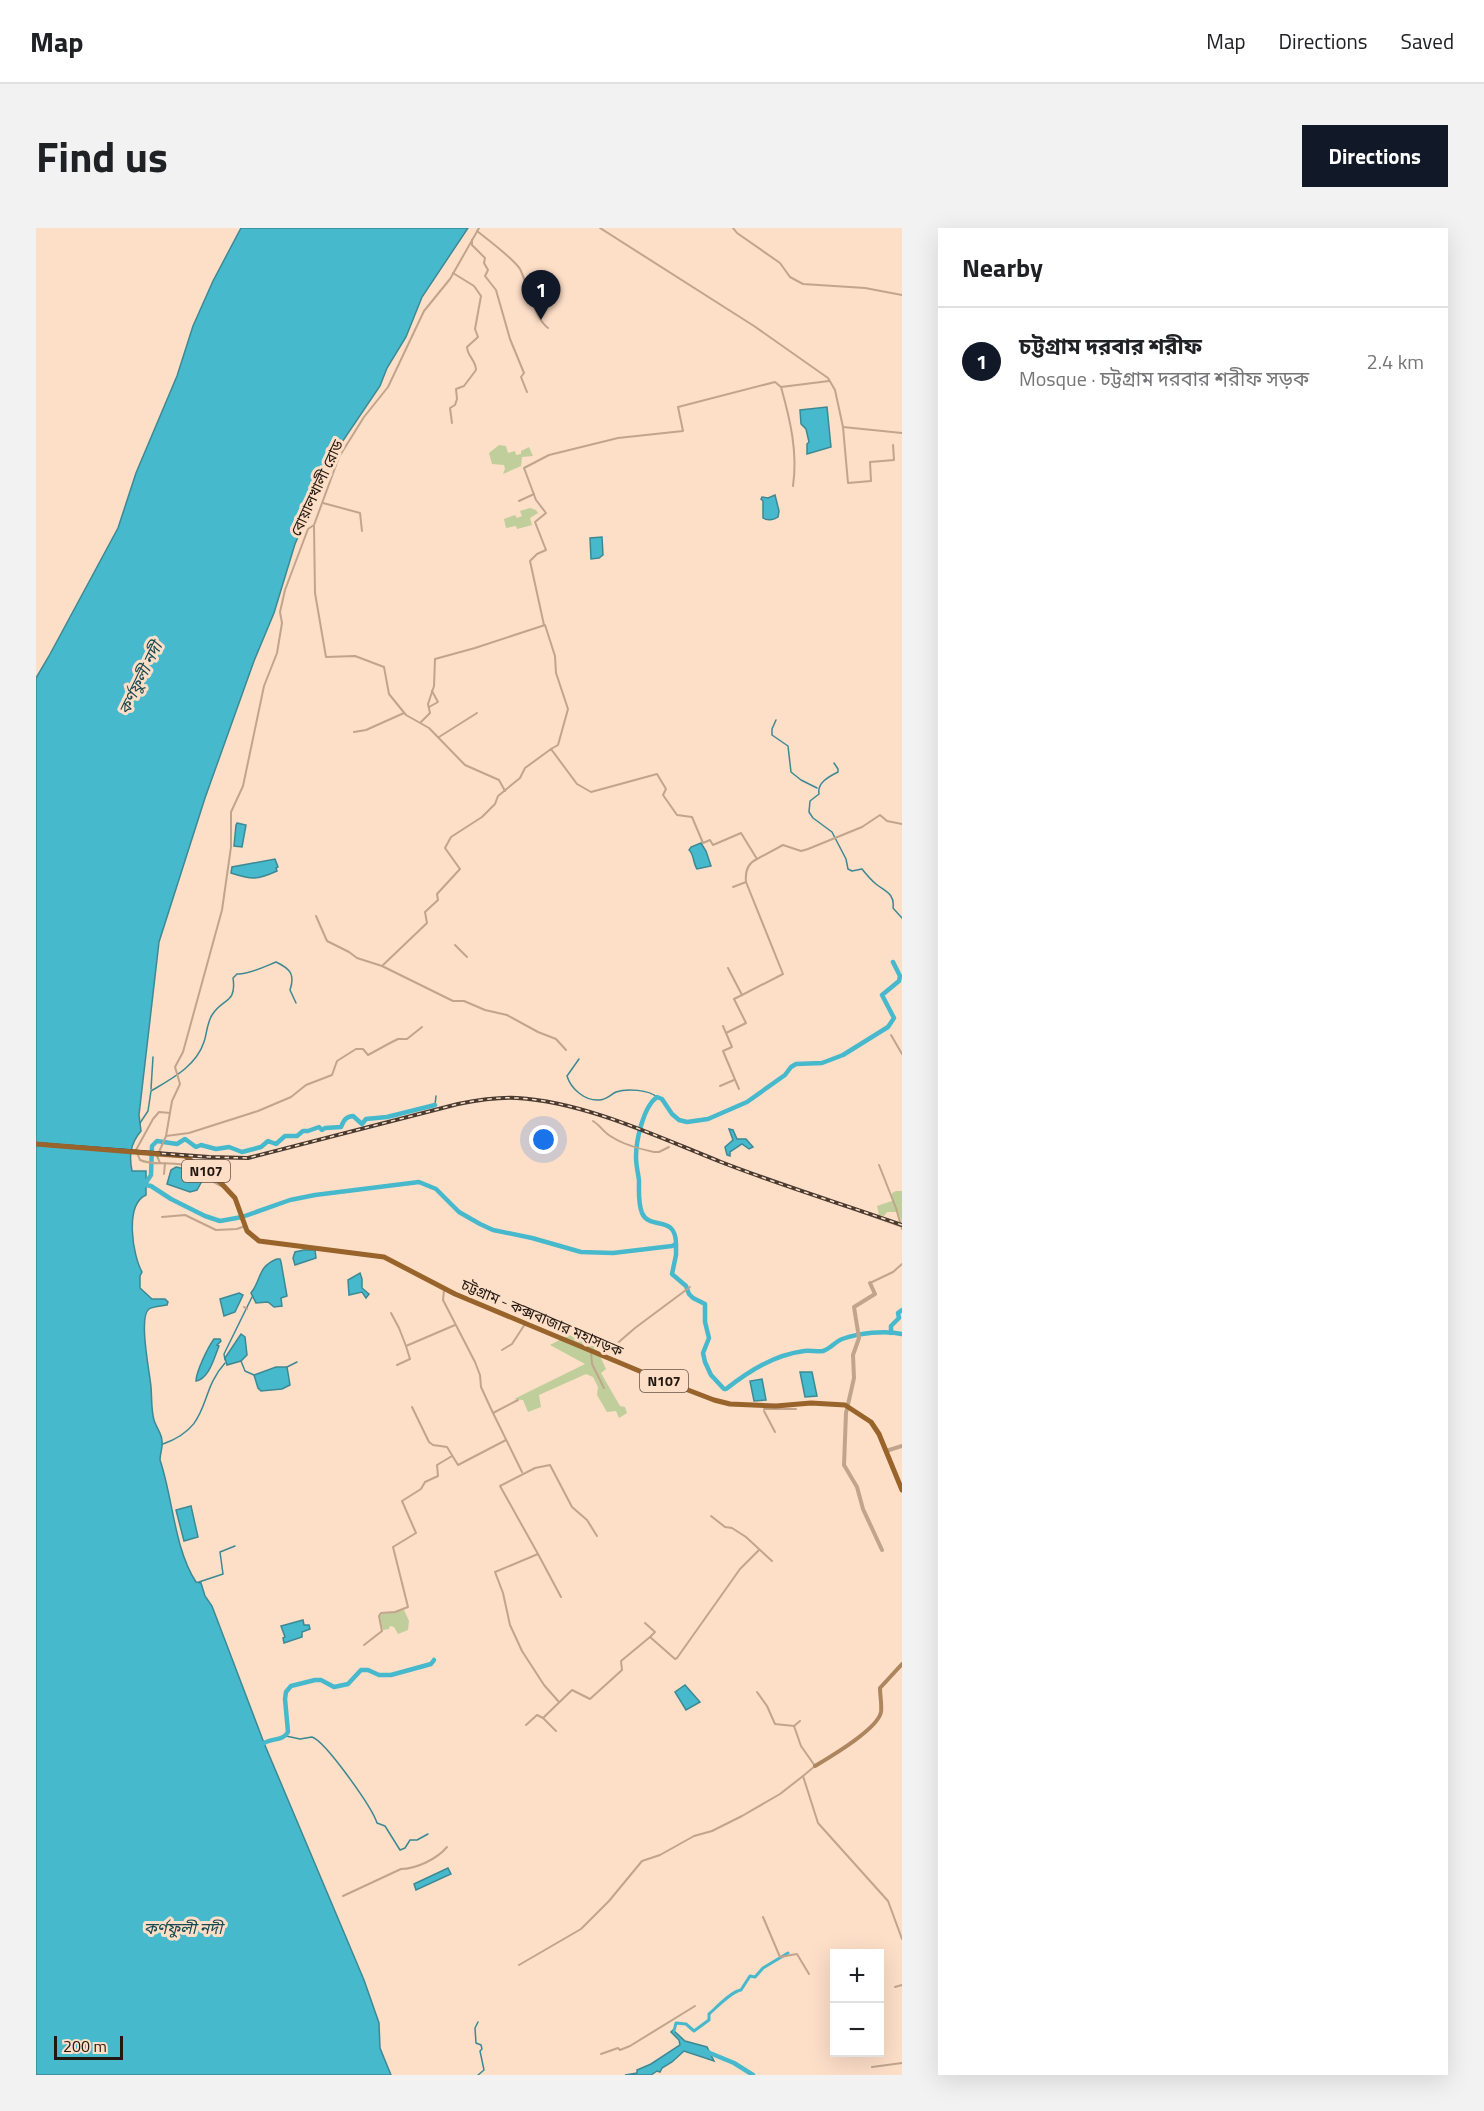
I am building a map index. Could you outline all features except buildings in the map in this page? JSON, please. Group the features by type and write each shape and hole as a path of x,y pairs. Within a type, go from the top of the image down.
{"highway":[{"name":"N107","path":"36,1144 185,1156 224,1185 234,1196 244,1225"},
{"name":"চট্টগ্রাম - কক্সবাজার মহাসড়ক","path":"244,1225 254,1238 264,1242 378,1255 444,1290 714,1400 762,1407 811,1402 845,1405 871,1422 902,1490"}],"main road":[{"path":"815,1766 842,1750 869,1729 881,1714 880,1688 902,1664"}],"street":[{"path":"600,228 754,326 829,381 835,390 843,427 848,483 872,481 870,462 894,460 893,445"},
{"path":"733,228 780,263 790,277 803,284 865,288 902,295"},
{"path":"478,229 519,267 523,281 545,327 548,328"},
{"name":"বোয়ালখালী রোড","path":"170,1113 173,1098 180,1084 175,1071 176,1064 183,1052 222,909 231,847 231,815 243,786 264,686 277,653 282,623 280,612 285,590 308,529 314,525 339,457 364,417 388,387 424,311 453,273 478,229"},
{"path":"472,240 472,245 485,258 484,263 488,270 485,276 496,290 510,339 524,373 521,377 527,392"},
{"path":"452,423 450,408 457,401 456,389 464,386 476,370 476,364 468,355 467,347 478,337 475,329 481,296 474,286 453,273"},
{"path":"781,387 829,381"},
{"path":"382,966 427,923 425,912 438,900 437,894 460,869 445,848 451,837 482,817 520,778 525,768 558,745 568,710 556,673 555,656 544,626 530,561 546,549 535,522 546,513 534,494 524,468 535,461 567,450 618,438 683,431 678,407 775,382 781,387 795,453 793,486"},
{"path":"843,427 902,434"},
{"path":"519,501 534,494"},
{"path":"322,503 360,513 362,531"},
{"path":"314,525 315,593 326,657 355,656 384,667 389,694 404,713 421,722 439,737 465,765 500,780 505,791"},
{"path":"421,722 430,713 428,708 434,686 435,659 544,626"},
{"path":"428,708 438,702 432,691"},
{"path":"354,732 366,730 404,713"},
{"path":"439,737 477,713"},
{"path":"551,749 577,784 591,792 657,774 666,789 663,795 665,800 677,815 692,817 702,843 710,840 713,845 741,833 757,858"},
{"path":"726,1033 746,1024 734,999 783,974 746,882 745,874 750,862 783,845 801,851 808,849 862,827 880,815 887,820 902,824"},
{"path":"733,887 746,882"},
{"path":"316,916 327,941 357,958 382,966 453,1000 464,1001 485,1010 507,1015 533,1030 556,1039 566,1050"},
{"path":"455,945 467,957"},
{"path":"728,968 742,995"},
{"path":"723,1026 732,1047 723,1051 739,1089"},
{"path":"165,1138 258,1111 291,1097 306,1085 332,1075 335,1062 356,1049 363,1049 368,1055 398,1039 407,1039 422,1028"},
{"path":"891,1035 902,1054"},
{"path":"720,1086 735,1079"},
{"path":"160,1162 157,1154 163,1145 170,1113 157,1114 136,1150 141,1162 185,1165 219,1185 224,1185"},
{"path":"593,1121 609,1135 623,1143 658,1152 669,1147"},
{"path":"164,1174 165,1163"},
{"path":"879,1165 902,1227"},
{"path":"858,1211 902,1227"},
{"path":"162,1217 185,1215 216,1230 237,1229 244,1225"},
{"path":"882,1550 863,1509 857,1487 844,1465 846,1413 854,1378 854,1354 859,1338 854,1307 875,1294 870,1283 893,1272 902,1264"},
{"path":"603,1356 635,1328 690,1287"},
{"path":"444,1290 443,1300 475,1362 480,1375 481,1387 522,1474"},
{"path":"391,1313 410,1359 397,1365"},
{"path":"502,1350 512,1344 525,1323"},
{"path":"406,1346 455,1324"},
{"path":"591,1351 592,1364 604,1388"},
{"path":"493,1413 518,1400"},
{"path":"412,1407 429,1442 433,1445 447,1447 458,1465 506,1440"},
{"path":"762,1407 796,1409"},
{"path":"762,1407 775,1432"},
{"path":"886,1451 902,1446"},
{"path":"364,1645 382,1631 379,1616 381,1613 395,1612 408,1607 393,1547 416,1533 402,1501 421,1489 425,1482 438,1476 437,1465 452,1456"},
{"path":"561,1597 500,1486 535,1468 550,1465 572,1507 587,1520 597,1536"},
{"path":"711,1516 725,1527 732,1528 746,1537 772,1561"},
{"path":"650,1636 677,1659 740,1569 759,1550"},
{"path":"538,1554 496,1571 494,1574 503,1593 510,1624 522,1651 544,1685 559,1702"},
{"path":"543,1718 574,1690 591,1698 621,1670 621,1661 654,1632 645,1623"},
{"path":"757,1692 767,1706 775,1724 794,1726 800,1721"},
{"path":"526,1725 537,1715 556,1731"},
{"path":"519,1965 581,1929 609,1901 642,1861 742,1816 780,1794 815,1766 801,1746 794,1726"},
{"path":"803,1776 818,1823 888,1901 902,1940"},
{"path":"343,1896 400,1869 418,1865 441,1854 447,1847"},
{"path":"763,1917 780,1957 797,1954 809,1974"},
{"path":"895,1987 902,1985"},
{"path":"601,2054 613,2048 620,2050 630,2046 695,2006"},
{"path":"872,2067 902,2063"}],"green space":[{"path":"499,445 506,446 508,453 515,451 516,455 529,447 533,456 522,457 521,466 503,474 504,465 492,464 489,453"},
{"path":"530,508 538,513 530,518 532,525 517,529 516,526 506,528 504,519 515,515 517,518 522,516 520,511"},
{"path":"902,1191 902,1223 898,1212 879,1215 877,1206 892,1201 892,1193"},
{"path":"569,1335 594,1343 606,1369 601,1373 620,1406 625,1407 627,1413 619,1418 616,1411 607,1412 597,1395 598,1387 593,1377 586,1374 539,1395 541,1407 528,1412 523,1400 514,1399 585,1364 550,1345"},
{"path":"404,1610 409,1621 408,1630 398,1634 394,1627 390,1626 389,1629 383,1630 380,1616 382,1614"}],"water":[{"name":"কর্ণফুলী নদী","path":"241,228 468,228 422,297 406,337 387,368 380,386 336,451 295,544 274,613 254,661 205,798 159,942 139,1115 141,1131 133,1145 131,1155 132,1171 146,1171 146,1195 135,1209 132,1231 136,1255 142,1272 140,1288 152,1299 165,1299 168,1302 167,1305 149,1309 146,1314 145,1334 153,1416 162,1438 160,1460 178,1538 189,1569 196,1582 201,1583 205,1596 212,1606 264,1743 364,1980 379,2023 380,2048 391,2075 36,2075 36,678 118,528 136,473 177,376 193,326 213,281"},
{"path":"827,407 831,447 807,454 809,442 806,429 801,424 800,410"},
{"path":"775,495 779,511 778,517 765,519 761,499"},
{"path":"602,537 603,555 591,559 590,538"},
{"path":"237,823 246,825 242,847 234,846"},
{"path":"701,843 711,866 697,869 689,850"},
{"path":"275,859 277,871 264,876 250,878 231,873 232,867"},
{"path":"729,1129 733,1130 737,1139 746,1139 753,1147 749,1149 742,1144 730,1152 730,1156 727,1155 725,1147 733,1140"},
{"path":"176,1167 192,1171 190,1174 202,1181 197,1190 190,1192 167,1184 171,1170"},
{"path":"315,1250 316,1258 295,1265 293,1258 295,1252"},
{"path":"277,1259 281,1262 287,1296 281,1298 282,1306 274,1307 268,1302 256,1303 251,1293 266,1266"},
{"path":"360,1273 362,1288 369,1294 366,1298 362,1292 349,1295 348,1280"},
{"path":"239,1293 243,1295 235,1312 224,1316 220,1299"},
{"path":"241,1334 245,1337 247,1355 241,1361 227,1365 225,1358"},
{"path":"214,1339 221,1341 217,1345 219,1346 213,1362 208,1372 196,1381 203,1360"},
{"path":"276,1367 287,1367 290,1385 282,1389 261,1391 254,1375"},
{"path":"800,1372 812,1372 817,1396 805,1397"},
{"path":"762,1379 766,1400 754,1401 750,1381"},
{"path":"191,1506 198,1537 184,1541 176,1510"},
{"path":"303,1620 304,1625 309,1625 310,1629 302,1632 302,1637 284,1643 283,1638 285,1637 281,1626"},
{"path":"685,1685 700,1702 686,1710 675,1692"},
{"path":"448,1868 451,1874 416,1890 414,1884"},
{"path":"673,2030 685,2041 707,2047 714,2061 684,2051 660,2072 657,2071 651,2075 625,2075 637,2073 637,2070 651,2064 680,2045 679,2040 671,2032"}],"waterway":[{"path":"776,720 772,735 788,746 791,772 817,788"},
{"path":"834,763 838,772 821,784 819,794 810,801 809,812 813,818 832,832 846,859 848,869 852,871 862,869 872,881 891,896 893,908 902,918"},
{"path":"140,1123 148,1111 151,1091 183,1071 195,1058 204,1042 210,1018 231,997 234,986 233,978 237,974 252,972 276,962 285,967 292,976 290,990 296,1003"},
{"path":"140,1184 151,1186 171,1199 220,1221 242,1217 290,1200 315,1195 419,1182 436,1189 459,1212 493,1230 581,1252 613,1253 672,1246 676,1244 672,1229 646,1218 640,1205 636,1150 641,1125 652,1102 657,1097 662,1099 679,1120 687,1122 708,1119 747,1102 785,1075 796,1064 822,1063 843,1055 888,1027 894,1018 882,995 899,981 900,976 893,962"},
{"path":"151,1089 153,1057"},
{"path":"579,1059 567,1076 572,1085 584,1096 601,1100 616,1092 632,1090 643,1091 657,1097"},
{"path":"435,1105 436,1096"},
{"path":"145,1184 151,1175 152,1146 157,1141 177,1144 185,1139 196,1147 201,1145 216,1149 229,1147 242,1152 261,1147 268,1141 276,1144 285,1136 297,1136 303,1131 319,1127 322,1130 341,1127 345,1119 350,1116 362,1124 366,1119 387,1117 435,1105"},
{"path":"676,1244 672,1274 686,1286 693,1298 705,1304 705,1322 709,1338 703,1353 705,1362 711,1375 724,1389 762,1365 782,1356 804,1351 823,1351 842,1339 856,1335 880,1332 902,1334"},
{"path":"225,1360 224,1354 252,1297"},
{"path":"891,1333 891,1326 899,1318 898,1313 902,1310"},
{"path":"241,1361 245,1371 254,1375"},
{"path":"287,1367 297,1362"},
{"path":"163,1444 179,1437 197,1419 216,1375 225,1363"},
{"path":"199,1582 223,1574 220,1552 235,1546"},
{"path":"264,1743 283,1737 288,1732 285,1699 286,1692 291,1686 321,1680 334,1687 348,1684 361,1670 368,1670 379,1675 391,1675 431,1664 434,1660"},
{"path":"286,1736 300,1739 312,1737 318,1741 348,1776 367,1803 377,1823 385,1826 400,1850 405,1848 410,1840 417,1840 428,1834"},
{"path":"674,2031 676,2023 686,2024 694,2031 709,2020 709,2014 733,1993 741,1990 750,1976 755,1977 763,1968 788,1953"},
{"path":"478,2022 475,2028 476,2043 481,2045 484,2070 478,2075"},
{"path":"705,2051 734,2063 753,2075"}],"railway":[{"path":"36,1144 248,1158 458,1104 487,1099 517,1098 543,1101 595,1113 788,1187 902,1225"}],"place":[{"name":"চট্টগ্রাম দরবার শরীফ","path":"541,320"}]}
